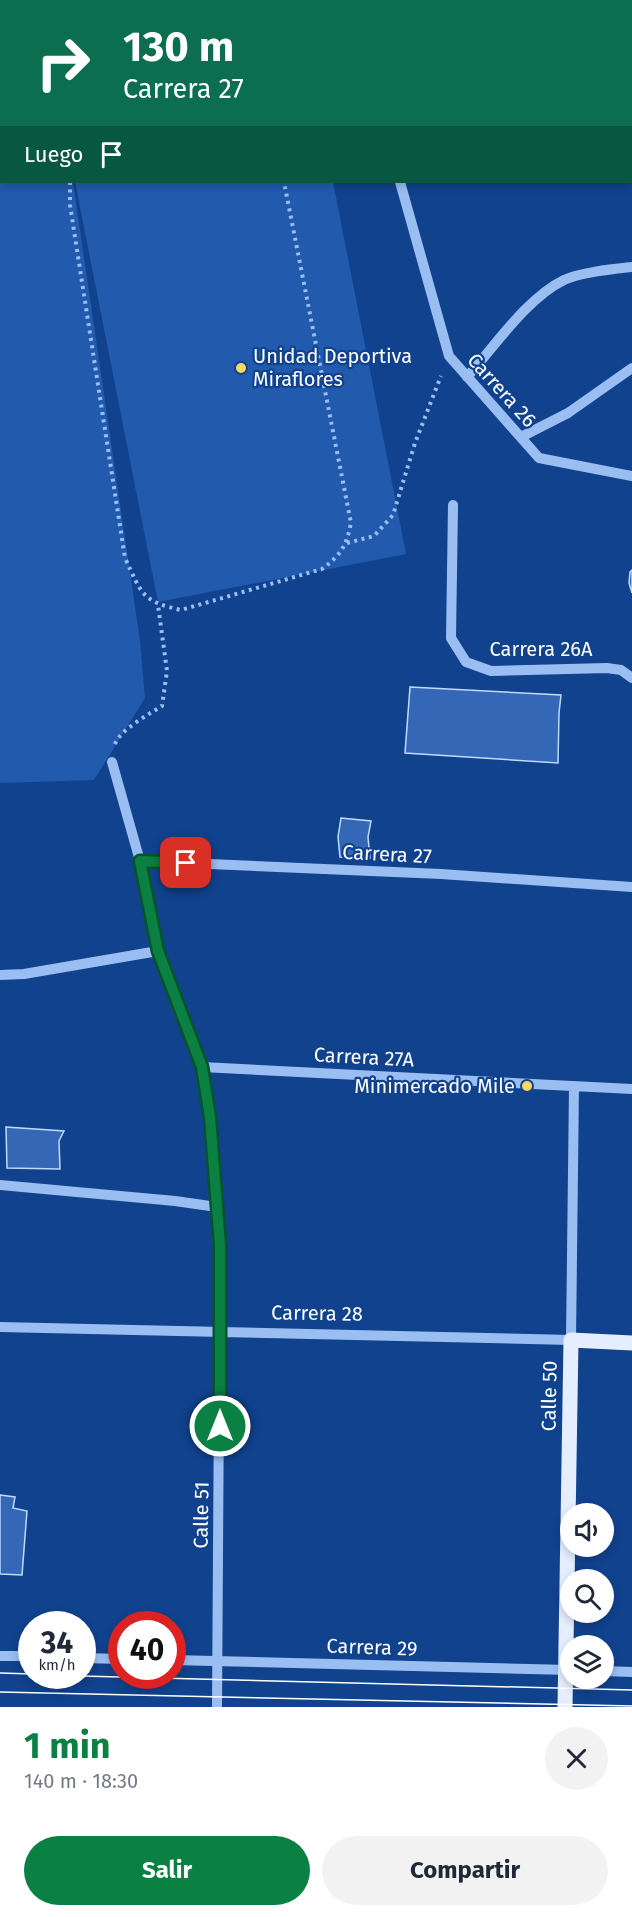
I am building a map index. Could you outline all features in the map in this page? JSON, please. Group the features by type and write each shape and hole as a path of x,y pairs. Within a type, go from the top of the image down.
{"main road":[{"name":"Carrera 28","path":"572,1340 632,1343"},
{"name":"Calle 50","path":"568,1635 572,1340"},
{"name":"Calle 50","path":"565,1707 566,1689"}],"street":[{"name":"Carrera 26","path":"400,183 449,356 538,458 632,476"},
{"path":"466,377 527,307 565,280 606,270 632,267"},
{"path":"521,437 568,413 632,368"},
{"name":"Carrera 26A","path":"453,505 451,638 466,662 491,671 607,668 621,670 632,678"},
{"name":"Calle 51","path":"112,762 140,861 158,951 202,1067 210,1117 220,1245 217,1707"},
{"name":"Carrera 27","path":"140,861 441,874 632,887"},
{"path":"0,975 24,974 158,951"},
{"name":"Carrera 27A","path":"202,1067 632,1089"},
{"name":"Calle 50","path":"572,1340 574,1086"},
{"path":"0,1185 217,1207"},
{"name":"Carrera 28","path":"0,1327 572,1340"},
{"path":"0,1656 18,1656"},
{"name":"Carrera 29","path":"186,1660 560,1670"},
{"path":"614,1671 632,1672"}],"path":[{"path":"70,183 69,204 125,558 142,593 158,605 182,610 322,569 337,558 347,543 351,523 284,183"},
{"path":"347,543 374,536 393,515 414,443 449,356"},
{"path":"112,762 116,740 134,724 162,706 167,671 158,605"}],"shaded area":[{"path":"0,183 73,183 140,641 145,698 94,780 0,783"},
{"name":"Unidad Deportiva Miraflores","path":"75,183 333,183 406,554 158,602"}],"building":[{"path":"632,570 632,593 629,583"},
{"path":"410,687 561,695 558,763 405,753"},
{"path":"341,818 371,821 368,837 370,858 340,857 338,837"},
{"path":"6,1127 64,1131 59,1141 60,1169 7,1168"},
{"path":"0,1495 15,1497 13,1508 27,1511 22,1575 0,1574"}],"tram line":[{"path":"0,1673 18,1674"},
{"path":"96,1676 632,1690"},
{"path":"0,1692 632,1706"}],"place":[{"name":"Unidad Deportiva Miraflores","path":"241,368"},
{"name":"Minimercado Mile","path":"527,1086"}],"route":[{"path":"186,863 140,861 158,951 202,1067 210,1117 220,1245 220,1426"}]}
